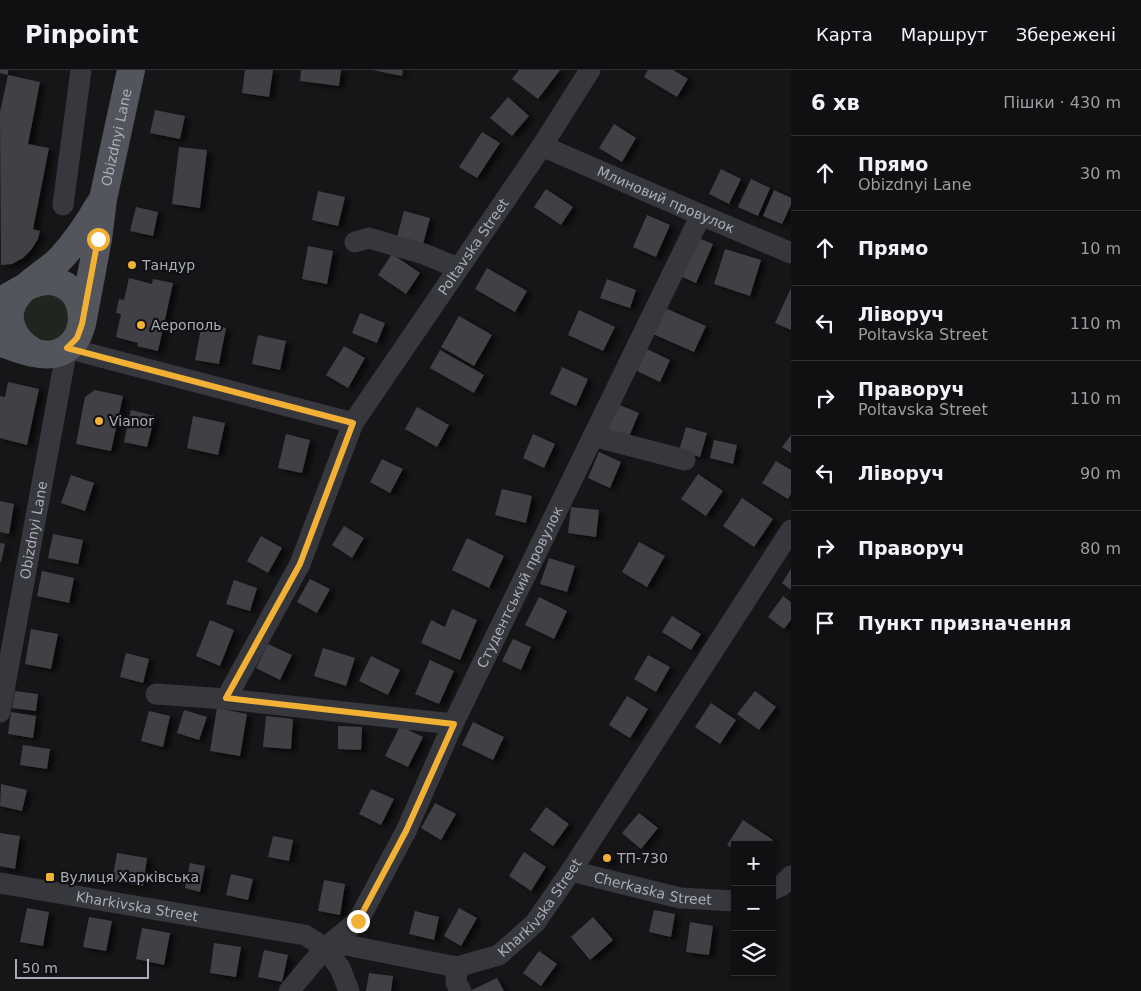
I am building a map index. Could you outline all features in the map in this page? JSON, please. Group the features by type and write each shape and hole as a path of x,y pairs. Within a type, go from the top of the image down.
{"main road":[{"name":"Obizdnyi Lane","path":"82,324 98,239 103,199 131,70"},
{"path":"11,295 45,274 65,254 103,199"},
{"path":"0,343 38,354 53,354 67,348 77,338 82,324 82,309 76,295 64,286 50,281 36,283 11,295"},
{"path":"11,295 12,302 9,318 13,334 24,347 38,354"}],"street":[{"path":"63,205 81,70"},
{"name":"Poltavska Street","path":"226,698 300,564 353,423 542,146 590,70"},
{"name":"Млиновий провулок","path":"542,146 791,253"},
{"name":"Студентський провулок","path":"325,948 358,921 406,831 454,724 700,215"},
{"path":"355,242 369,238 424,254 458,268"},
{"path":"67,348 353,423"},
{"name":"Obizdnyi Lane","path":"0,712 67,348"},
{"path":"593,436 685,460"},
{"name":"Kharkivska Street","path":"0,883 305,935 325,948 346,945 457,967 499,956 535,923 791,530"},
{"path":"156,694 226,698 454,724"},
{"name":"Cherkaska Street","path":"571,870 680,898 731,901"},
{"path":"776,888 791,876"},
{"path":"289,991 325,948 340,968 349,991"},
{"path":"457,967 456,983 461,991"}],"shaded area":[{"path":"42,294 52,294 66,304 70,317 66,330 60,336 52,340 42,340 28,330 24,322 24,312 34,298"}],"building":[{"path":"0,70 8,70 8,75 0,73"},
{"path":"245,70 273,70 269,97 242,93"},
{"path":"301,70 341,70 339,86 300,81"},
{"path":"372,70 403,70 402,76"},
{"path":"519,70 560,70 538,99 512,79"},
{"path":"648,70 673,70 688,79 677,97 644,77"},
{"path":"8,75 40,82 28,144 49,148 33,229 40,231 38,239 23,258 12,264 1,265 0,112"},
{"path":"508,97 529,116 512,136 490,118"},
{"path":"155,110 185,116 180,139 150,133"},
{"path":"614,124 636,138 622,162 599,148"},
{"path":"482,132 500,143 477,178 459,167"},
{"path":"179,147 207,150 200,208 172,204"},
{"path":"721,169 741,179 729,204 709,194"},
{"path":"751,179 770,188 758,216 738,207"},
{"path":"546,189 573,207 561,225 534,207"},
{"path":"774,190 791,198 791,205 782,224 763,216"},
{"path":"318,191 345,197 338,226 312,220"},
{"path":"136,207 158,212 153,236 130,231"},
{"path":"404,211 430,218 423,244 397,237"},
{"path":"647,215 670,225 656,257 633,247"},
{"path":"696,237 713,244 696,283 680,276"},
{"path":"308,246 333,251 327,284 302,279"},
{"path":"725,249 761,260 750,296 714,284"},
{"path":"392,254 420,273 406,294 378,275"},
{"path":"487,268 527,291 515,312 475,289"},
{"name":"Аерополь","path":"129,278 152,284 153,279 173,283 158,351 137,346 138,343 116,337 121,314 116,313 119,299 124,300"},
{"path":"607,279 636,290 630,308 600,298"},
{"path":"791,288 791,330 775,323"},
{"path":"665,308 706,326 694,352 653,334"},
{"path":"579,310 615,327 603,351 568,335"},
{"path":"360,313 385,323 377,343 352,333"},
{"path":"459,316 492,335 474,366 441,347"},
{"path":"202,323 226,328 219,364 195,360"},
{"path":"258,335 286,341 280,370 252,364"},
{"path":"344,346 365,358 348,388 326,375"},
{"path":"647,349 670,360 660,382 637,371"},
{"path":"440,350 484,375 474,393 430,368"},
{"path":"562,367 588,379 576,406 550,394"},
{"path":"8,382 39,389 27,445 0,438 0,396 5,397"},
{"name":"Vianor","path":"95,390 123,396 111,451 76,444 85,397"},
{"path":"617,404 639,413 628,439 606,429"},
{"path":"417,407 449,425 437,447 405,429"},
{"path":"131,410 155,416 147,447 124,442"},
{"path":"193,416 225,423 218,455 187,448"},
{"path":"686,427 707,433 700,457 679,451"},
{"path":"286,434 310,440 302,473 278,468"},
{"path":"533,434 555,444 544,468 523,458"},
{"path":"791,435 791,453 782,447"},
{"path":"714,440 737,445 733,464 710,458"},
{"path":"599,452 621,462 610,488 588,478"},
{"path":"382,459 403,469 390,493 370,482"},
{"path":"776,461 791,470 791,494 788,499 762,483"},
{"path":"698,474 723,491 706,516 681,499"},
{"path":"71,475 94,483 85,511 61,503"},
{"path":"502,489 532,496 526,523 495,515"},
{"path":"742,498 773,519 754,547 723,526"},
{"path":"0,501 14,504 9,534 0,532"},
{"path":"571,507 599,510 596,537 568,533"},
{"path":"344,526 364,538 352,558 332,545"},
{"path":"53,534 83,540 78,564 48,558"},
{"path":"261,536 282,548 268,573 247,561"},
{"path":"467,538 504,556 489,588 452,570"},
{"path":"639,542 665,556 647,587 622,572"},
{"path":"0,543 5,544 1,562 0,562"},
{"path":"549,558 575,566 567,592 540,584"},
{"path":"791,569 791,590 782,583"},
{"path":"42,571 74,578 69,603 37,596"},
{"path":"310,579 330,589 317,613 297,602"},
{"path":"234,580 257,588 250,611 226,604"},
{"path":"783,596 791,602 791,620 784,629 768,617"},
{"path":"539,597 567,611 554,639 525,625"},
{"path":"452,609 477,620 460,660 421,643 431,620 445,627"},
{"path":"672,616 701,634 691,650 662,632"},
{"path":"210,620 234,630 220,666 196,656"},
{"path":"31,629 58,634 51,669 25,664"},
{"path":"513,639 531,647 521,670 502,661"},
{"path":"268,644 292,655 280,680 256,668"},
{"path":"323,648 355,658 346,686 314,676"},
{"path":"126,653 149,659 143,683 120,677"},
{"path":"648,655 670,667 656,692 634,679"},
{"path":"371,656 400,670 388,695 359,681"},
{"path":"430,660 454,671 439,704 415,694"},
{"path":"15,691 38,694 36,711 12,708"},
{"path":"755,691 776,707 759,730 737,714"},
{"path":"627,696 648,709 630,738 609,725"},
{"path":"711,703 736,720 720,744 695,727"},
{"path":"217,708 247,714 240,756 210,751"},
{"path":"184,710 207,717 199,740 177,733"},
{"path":"149,711 170,716 163,747 141,741"},
{"path":"11,712 36,716 33,738 8,734"},
{"path":"266,716 293,719 291,749 263,747"},
{"path":"473,722 504,737 493,760 462,745"},
{"path":"338,726 362,727 361,750 338,749"},
{"path":"400,726 423,737 408,767 385,756"},
{"path":"23,745 50,749 47,769 20,765"},
{"path":"1,784 27,790 22,811 0,806"},
{"path":"371,789 394,799 381,825 359,814"},
{"path":"435,803 456,814 441,840 421,828"},
{"path":"546,807 569,824 553,846 530,830"},
{"path":"639,813 658,828 641,849 622,833"},
{"path":"743,820 773,840 731,841 731,848 727,845"},
{"path":"0,833 20,836 15,869 0,866"},
{"path":"273,836 293,840 289,861 268,857"},
{"path":"524,852 546,867 531,891 509,876"},
{"path":"117,853 147,858 143,886 112,881"},
{"name":"ТП-730","path":"605,853 613,858 609,864 601,859"},
{"path":"190,863 205,866 200,892 185,888"},
{"path":"231,874 253,879 248,900 226,895"},
{"path":"324,880 345,884 340,915 318,911"},
{"path":"27,908 49,912 43,946 20,942"},
{"path":"459,908 477,918 461,946 444,936"},
{"path":"654,910 675,914 671,937 649,932"},
{"path":"415,911 439,917 434,940 409,934"},
{"path":"89,917 112,921 106,951 83,947"},
{"path":"593,917 613,940 590,960 571,937"},
{"path":"690,922 713,926 709,955 686,952"},
{"path":"142,928 170,933 164,965 136,959"},
{"path":"214,943 241,947 236,977 210,973"},
{"path":"264,950 288,955 282,982 258,977"},
{"path":"539,951 557,964 541,986 523,973"},
{"path":"369,973 393,976 391,991 366,991"},
{"path":"497,978 504,991 470,991"}],"place":[{"name":"Тандур","path":"132,265"},
{"name":"Аерополь","path":"141,325"},
{"name":"Vianor","path":"99,421"},
{"name":"ТП-730","path":"607,858"},
{"name":"Вулиця Харківська","path":"50,877"}],"route":[{"path":"98,239 82,324 77,338 67,348 353,423 300,564 226,698 454,724 406,831 358,921"}]}
